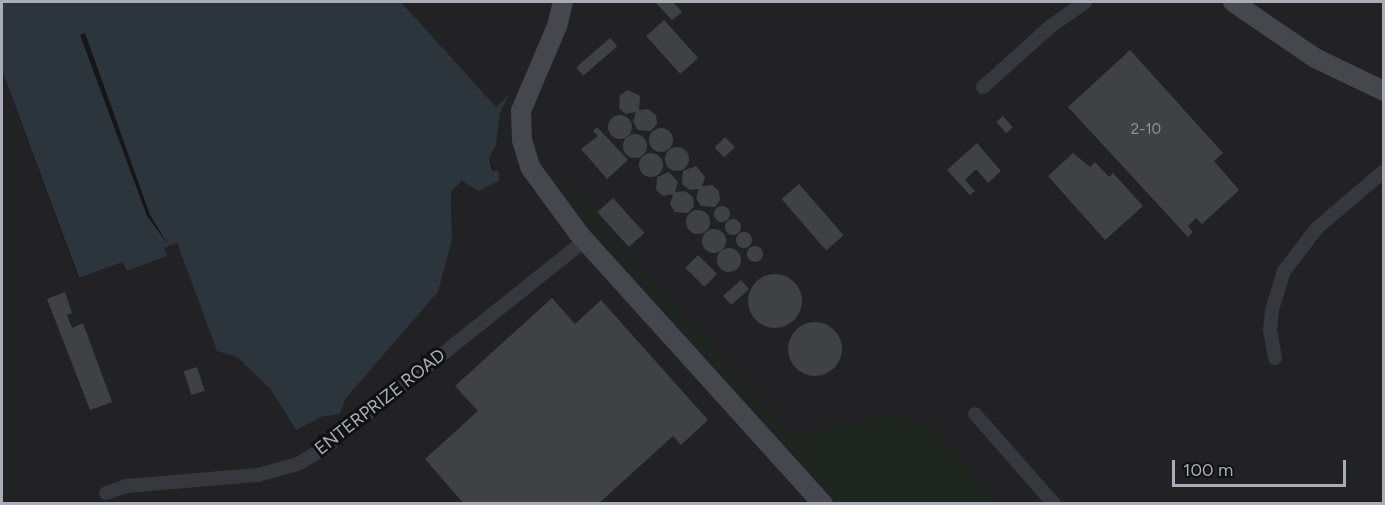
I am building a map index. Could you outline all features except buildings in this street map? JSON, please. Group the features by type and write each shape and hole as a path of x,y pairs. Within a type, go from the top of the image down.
{"street":[{"path":"563,2 557,26 521,111 522,140 530,166 545,191 585,240 823,504"},
{"path":"557,26 573,2"},
{"path":"1051,26 1069,2"},
{"path":"983,87 1051,26 1085,2"},
{"path":"1233,2 1302,50 1383,91"},
{"path":"1359,79 1383,81"},
{"path":"1275,358 1270,330 1272,310 1284,271 1317,228 1383,171"},
{"name":"ENTERPRIZE ROAD","path":"106,493 136,485 258,475 298,464 326,447 585,240"},
{"path":"975,414 1054,504"}],"shaded area":[{"path":"2,2 401,2 496,107 509,95 500,113 496,145 489,158 492,170 499,171 499,181 479,191 462,181 451,192 452,240 438,292 346,398 340,414 321,417 296,430 271,390 237,357 217,351 177,243 164,248 167,256 127,271 123,262 79,278 2,70"},
{"path":"401,2 1383,2 1383,503 2,503 2,70 78,278 124,262 127,271 166,256 164,248 177,243 217,350 237,357 271,390 296,430 321,417 341,413 346,398 438,292 452,240 451,192 463,181 479,190 499,180 489,158 496,145 500,113 508,97 496,108"},
{"path":"568,186 792,436 893,415 927,424 998,503 839,503 635,275 563,190"}],"pier":[{"path":"85,33 150,215 169,246 147,216 80,35"}]}
